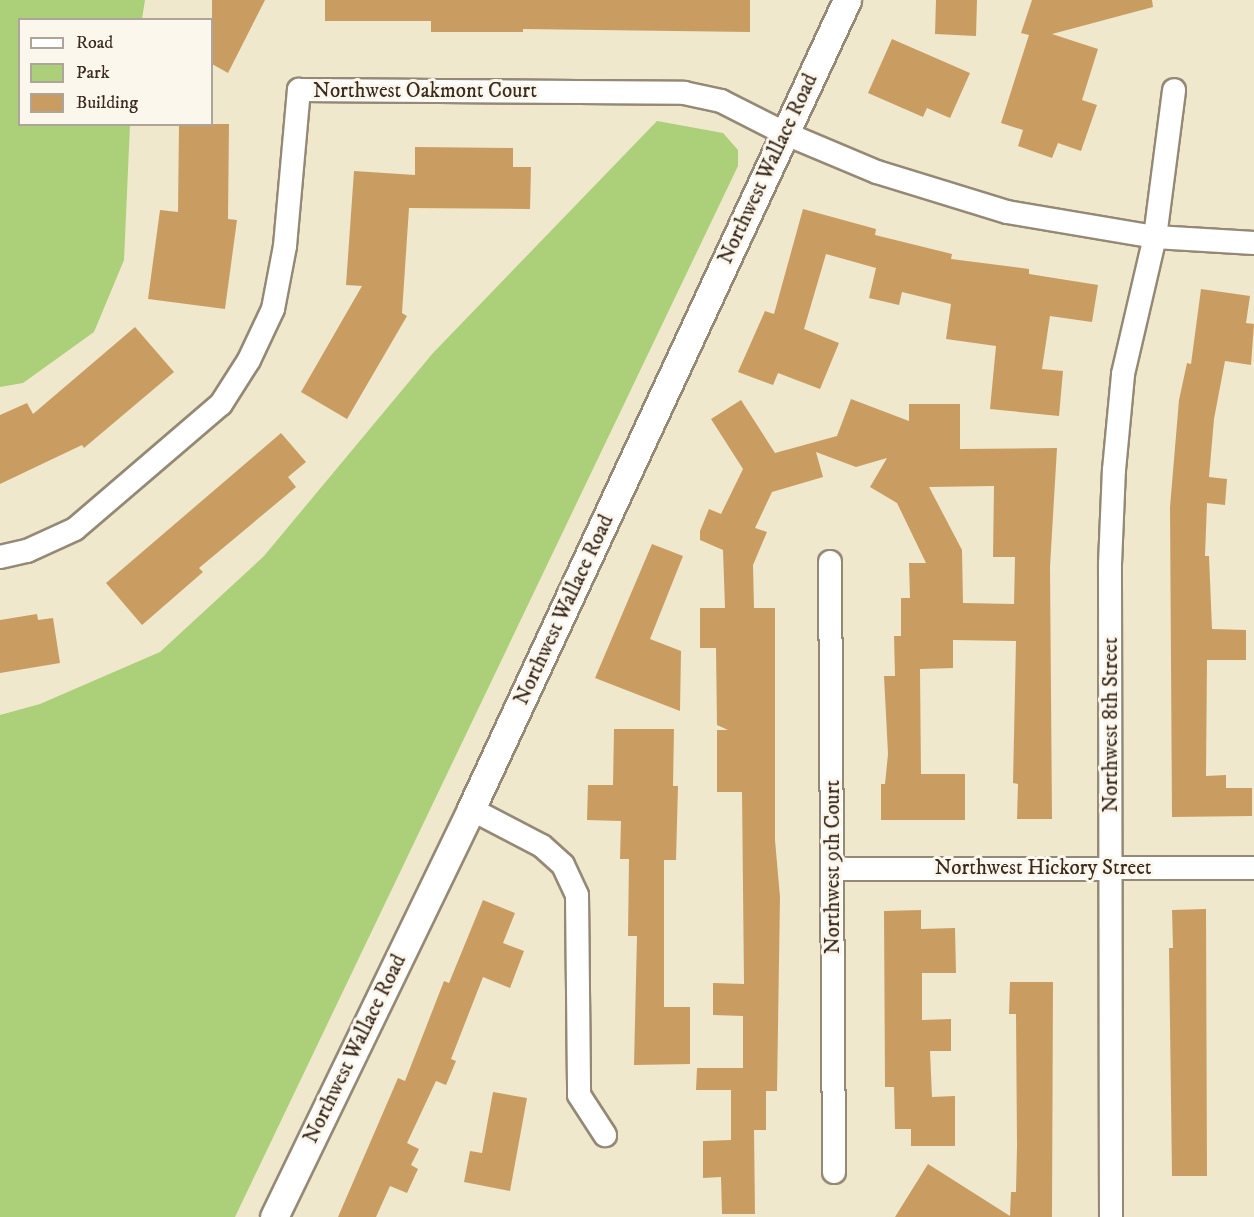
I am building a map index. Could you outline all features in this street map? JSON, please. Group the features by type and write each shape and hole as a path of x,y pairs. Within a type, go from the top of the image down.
{"street":[{"name":"Northwest Wallace Road","path":"274,1217 471,809 847,0"},
{"name":"Northwest Oakmont Court","path":"0,558 27,551 75,529 221,404 249,360 273,309 285,246 299,90 684,93 721,101 784,133"},
{"name":"Northwest 8th Street","path":"1111,1217 1114,470 1123,374 1155,237 1174,90"},
{"path":"784,133 877,172 1006,212 1155,237 1254,243"},
{"name":"Northwest 9th Court","path":"830,562 834,1172"},
{"path":"471,809 542,846 562,866 577,895 579,1095 605,1135"},
{"name":"Northwest Hickory Street","path":"833,869 1254,868"}],"green space":[{"path":"0,0 145,0 142,18 18,18 18,126 130,126 124,260 94,332 23,383 0,387"},
{"path":"657,121 723,133 738,150 738,166 235,1217 0,1217 0,715 40,704 160,652 264,556 433,353"}],"building":[{"path":"212,0 265,0 228,73 213,65"},
{"path":"325,0 750,0 750,32 523,29 523,32 431,32 431,21 325,21"},
{"path":"936,0 977,0 976,36 935,34"},
{"path":"1032,0 1152,0 1153,7 1052,34 1098,49 1082,100 1097,105 1081,151 1058,143 1052,158 1018,146 1023,130 1001,123 1029,35 1021,33"},
{"path":"892,39 970,73 950,118 927,108 923,117 868,93"},
{"path":"229,124 228,219 237,220 225,309 148,299 160,210 178,212 179,126"},
{"path":"415,147 513,148 513,167 531,167 530,209 409,208 402,313 407,316 347,419 301,392 362,286 346,285 354,171 415,175"},
{"path":"803,209 876,229 875,235 952,254 951,259 1029,269 1029,274 1098,285 1092,322 1050,316 1042,369 1063,371 1059,416 990,409 996,346 946,339 951,304 902,292 899,305 869,298 876,268 826,254 804,329 839,343 820,389 778,373 773,385 738,372 765,311 774,314"},
{"path":"1201,289 1250,296 1246,323 1254,324 1251,365 1225,361 1214,419 1209,477 1227,479 1225,505 1207,503 1205,556 1209,556 1212,629 1246,630 1246,660 1207,660 1206,776 1226,775 1226,788 1252,788 1252,816 1172,817 1170,507 1179,400 1187,363 1191,364"},
{"path":"135,327 174,372 84,448 82,445 0,484 0,415 27,403 33,414"},
{"path":"851,399 909,421 909,404 960,404 960,449 1057,448 1050,567 1052,819 1017,819 1018,784 1013,783 1016,641 953,640 953,668 920,669 921,774 965,774 965,820 881,820 881,784 885,784 888,754 884,676 895,676 894,636 901,636 901,598 910,598 909,563 926,563 897,503 870,487 887,458 856,467 816,452 823,477 772,492 755,528 767,532 753,565 754,608 775,608 775,840 780,897 777,1091 766,1091 766,1130 754,1130 755,1214 722,1214 721,1177 703,1178 703,1141 731,1140 731,1090 696,1090 697,1068 743,1068 743,1016 713,1015 713,983 744,984 742,792 717,792 717,730 728,730 717,725 716,648 700,648 700,608 725,608 723,550 700,540 700,531 709,509 721,514 743,469 711,419 741,400 775,453 837,436","holes":["994,486 993,557 1015,557 1014,604 963,603 962,550 929,487"]},
{"path":"281,433 306,462 288,477 296,487 199,568 203,572 142,625 106,583"},
{"path":"652,544 683,556 650,639 681,651 680,711 595,678"},
{"path":"37,614 38,620 53,618 60,663 0,673 0,620"},
{"path":"614,729 674,729 673,786 678,786 676,860 664,860 664,1007 690,1007 690,1064 634,1065 637,936 628,936 629,859 620,859 621,821 587,820 588,785 613,785"},
{"path":"483,900 515,913 503,943 524,951 510,988 483,977 451,1059 456,1061 446,1085 436,1081 407,1143 419,1149 411,1165 418,1169 407,1193 390,1186 376,1217 338,1217 398,1078 405,1081 444,981 449,983"},
{"path":"1206,909 1207,1176 1172,1176 1169,948 1173,948 1172,910"},
{"path":"921,910 921,929 955,928 956,973 922,973 922,1020 951,1019 951,1051 930,1051 932,1097 955,1096 955,1146 911,1146 911,1129 895,1129 894,1087 885,1087 884,911"},
{"path":"1010,982 1053,982 1052,1217 895,1217 928,1164 1010,1216 1011,1192 1016,1192 1017,1146 1016,1014 1009,1014"},
{"path":"493,1092 527,1098 510,1191 464,1182 470,1151 482,1153"}]}
